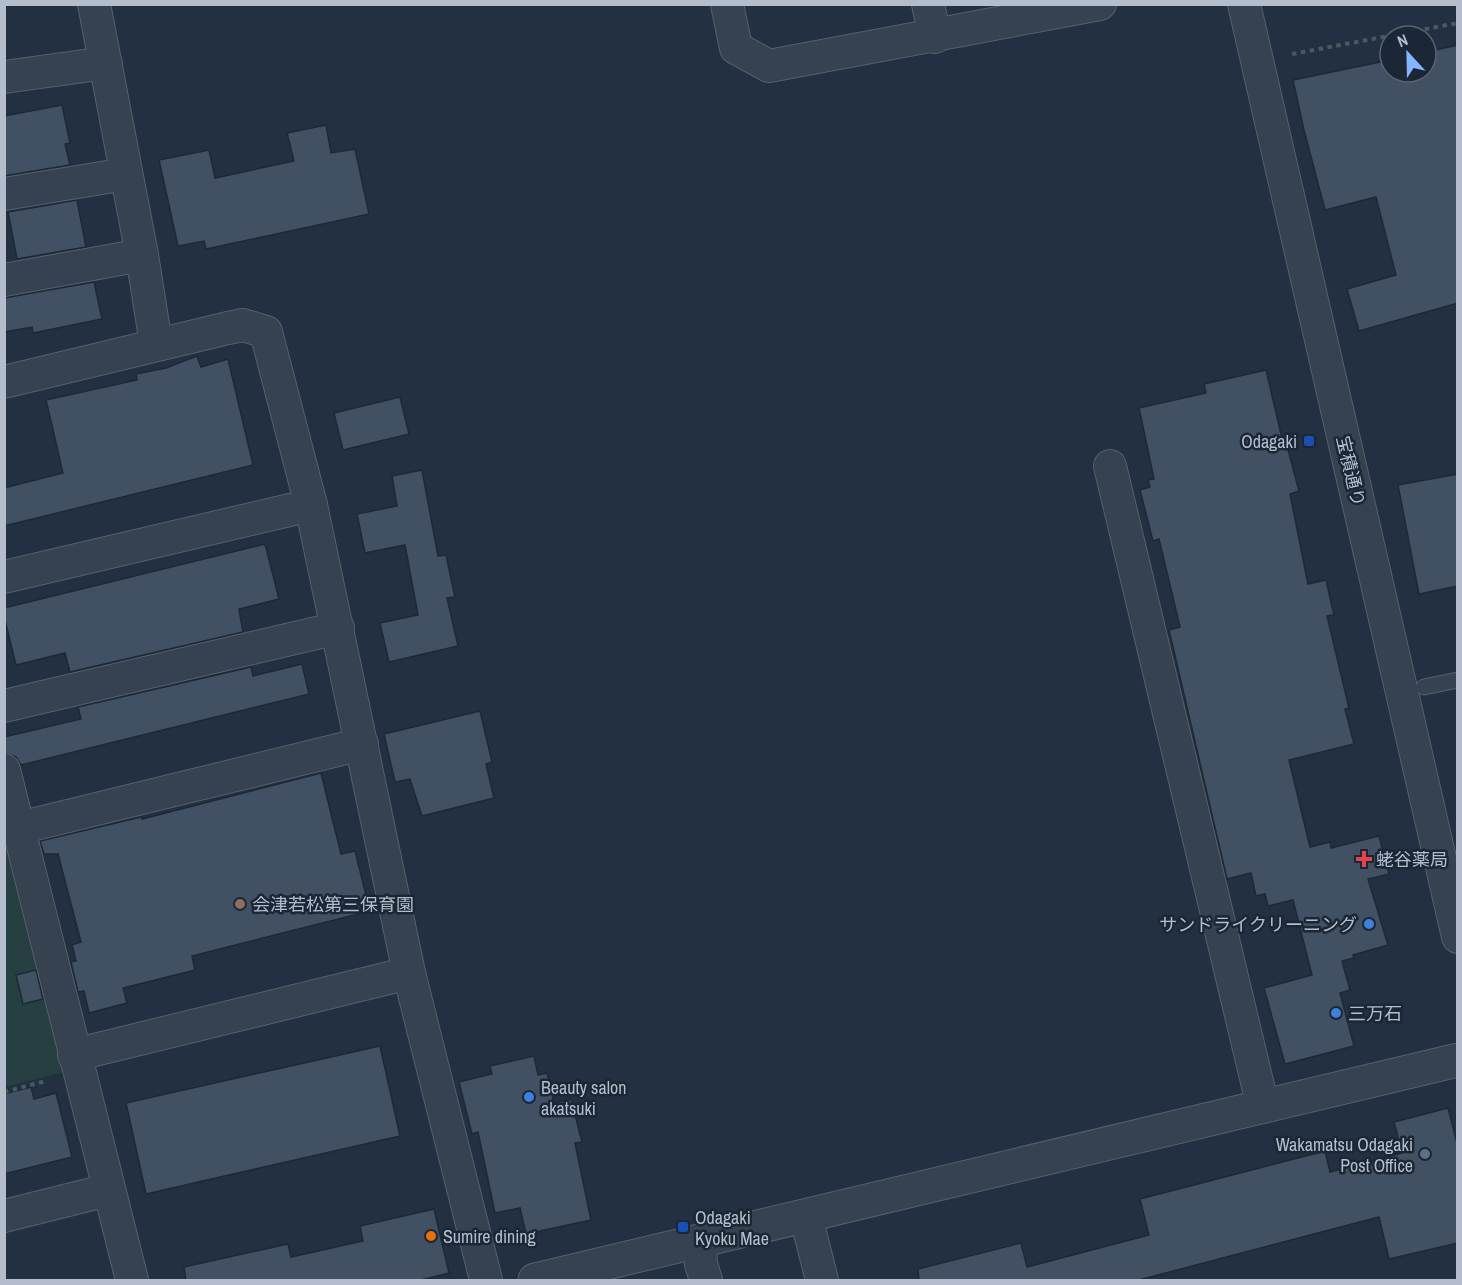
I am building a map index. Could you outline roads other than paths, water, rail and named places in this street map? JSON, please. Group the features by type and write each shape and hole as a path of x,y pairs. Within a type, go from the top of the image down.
{"street":[{"path":"94,4 142,255 156,344"},
{"path":"727,4 736,48 770,66 935,37 1100,4"},
{"path":"928,4 935,37"},
{"name":"宝積通り","path":"1244,4 1458,937"},
{"path":"4,77 105,63"},
{"path":"4,194 126,174"},
{"path":"4,280 142,255"},
{"path":"4,382 243,325 266,332 312,505 410,973 486,1281"},
{"path":"1110,466 1263,1107"},
{"path":"4,577 312,505"},
{"path":"4,706 338,628"},
{"path":"19,828 362,744"},
{"path":"4,771 132,1281"},
{"path":"76,1064 410,973"},
{"path":"534,1281 575,1276 806,1216 1458,1060"},
{"path":"4,1216 108,1190"},
{"path":"806,1216 822,1281"},
{"path":"700,1242 701,1264 706,1281"}],"lane":[{"path":"1424,687 1458,680"}],"place":[{"name":"Odagaki","path":"1309,441"},
{"name":"蛯谷薬局","path":"1364,859"},
{"name":"会津若松第三保育園","path":"240,904"},
{"name":"サンドライクリーニング","path":"1369,924"},
{"name":"三万石","path":"1336,1013"},
{"name":"Beauty salon akatsuki","path":"529,1097"},
{"name":"Wakamatsu Odagaki Post Office","path":"1425,1154"},
{"name":"Odagaki Kyoku Mae","path":"683,1227"},
{"name":"Sumire dining","path":"431,1236"}]}
